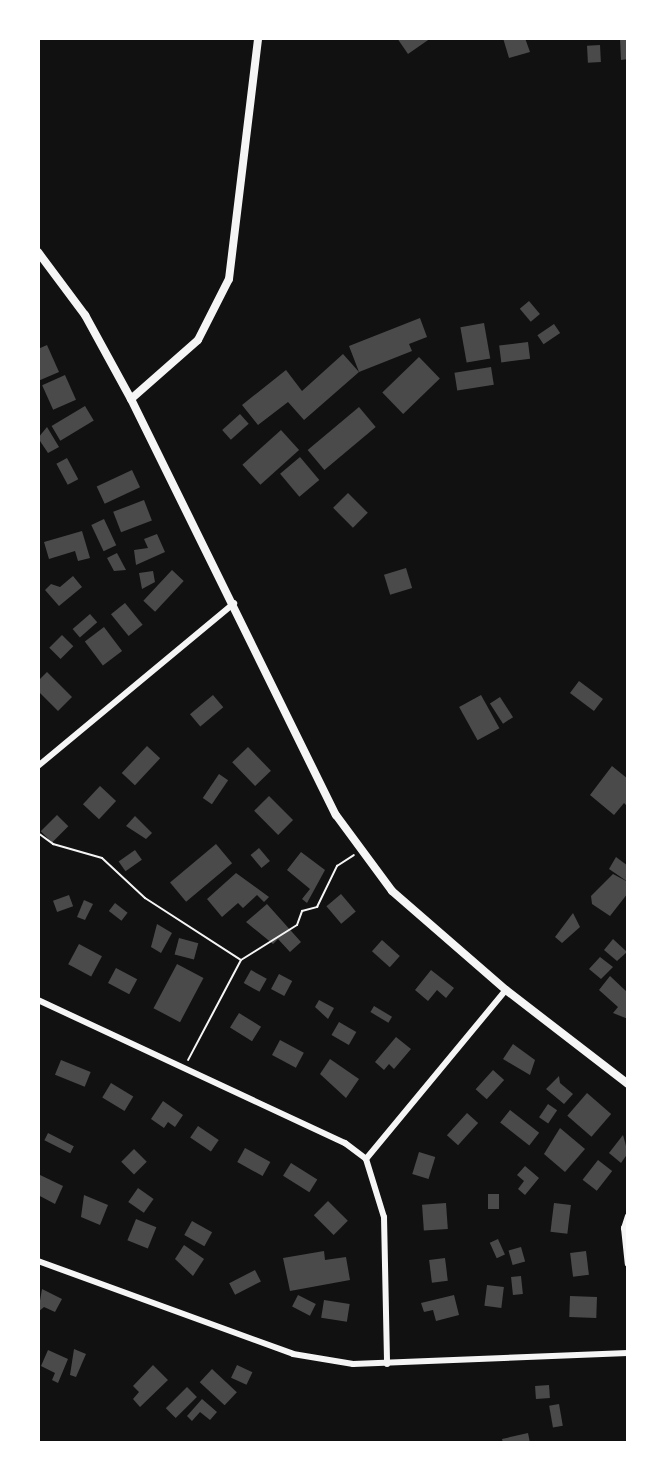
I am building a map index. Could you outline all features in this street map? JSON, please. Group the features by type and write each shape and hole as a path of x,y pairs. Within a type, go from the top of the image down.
{"street":[{"path":"131,399 198,340 229,279 258,38"},
{"path":"38,252 85,315 131,399 336,815 392,891 506,990 628,1084"},
{"path":"38,766 234,603"},
{"path":"366,1159 506,990"},
{"path":"38,1000 345,1143 366,1159 384,1217 387,1364"},
{"path":"628,1216 624,1228 628,1264"},
{"path":"38,1261 293,1354 387,1364 628,1353"}],"path":[{"path":"38,833 53,844 102,858 145,898 241,960"},
{"path":"184,1068 241,960 297,925 302,911 317,907 337,866 362,850"}],"building":[{"path":"397,38 431,38 408,54"},
{"path":"503,38 525,38 530,52 509,58"},
{"path":"620,38 628,38 628,59 621,60"},
{"path":"600,45 601,62 588,63 587,46"},
{"path":"529,301 540,314 531,322 520,309"},
{"path":"420,318 427,337 409,344 412,351 359,372 349,346"},
{"path":"484,323 490,358 467,363 460,327"},
{"path":"554,324 560,333 544,344 537,335"},
{"path":"528,342 530,359 501,362 499,346"},
{"path":"47,345 59,372 38,381 38,349"},
{"path":"343,354 359,372 304,420 288,402 258,425 242,405 286,370 302,391"},
{"path":"419,357 440,379 403,414 382,392"},
{"path":"491,367 494,385 457,391 454,373"},
{"path":"65,375 76,400 53,410 42,385"},
{"path":"85,406 94,421 60,441 52,426"},
{"path":"359,407 376,427 324,470 308,450"},
{"path":"240,414 249,424 231,440 222,430"},
{"path":"47,427 59,447 48,453 38,438"},
{"path":"281,430 299,450 260,485 242,465"},
{"path":"300,457 319,480 299,497 280,474"},
{"path":"67,458 78,479 68,485 56,464"},
{"path":"132,470 140,487 105,504 97,486"},
{"path":"348,493 368,513 353,528 333,508"},
{"path":"144,500 152,521 121,532 113,512"},
{"path":"104,519 116,545 104,551 91,525"},
{"path":"82,531 90,558 78,561 75,551 49,559 44,542"},
{"path":"157,534 165,552 136,565 134,550 148,548 144,539"},
{"path":"117,553 126,570 114,571 107,558"},
{"path":"406,568 412,588 390,595 384,575"},
{"path":"172,570 184,581 155,612 143,601"},
{"path":"153,571 155,582 142,589 139,573"},
{"path":"73,576 82,587 59,606 45,590 51,584 60,587"},
{"path":"125,603 143,625 129,636 111,614"},
{"path":"90,614 97,622 80,637 73,629"},
{"path":"104,627 122,651 103,665 85,641"},
{"path":"62,635 73,646 61,659 49,648"},
{"path":"47,672 72,697 58,711 38,691 38,681"},
{"path":"579,681 603,699 594,711 570,693"},
{"path":"213,695 223,707 200,727 190,714"},
{"path":"481,695 499,728 478,740 459,707"},
{"path":"500,697 513,717 503,724 490,704"},
{"path":"147,746 160,758 135,785 122,773"},
{"path":"248,747 271,771 255,786 232,762"},
{"path":"612,766 628,779 628,807 624,803 614,815 590,795"},
{"path":"219,774 228,780 212,804 203,798"},
{"path":"100,786 116,801 99,819 83,804"},
{"path":"269,796 293,820 278,835 254,811"},
{"path":"57,815 68,826 52,843 41,831"},
{"path":"135,816 152,833 146,839 126,826"},
{"path":"216,844 232,863 186,902 170,883"},
{"path":"259,848 270,861 262,868 251,855"},
{"path":"135,850 142,860 125,871 119,861"},
{"path":"301,852 325,870 307,903 302,899 310,889 287,870"},
{"path":"616,857 628,866 628,882 609,869"},
{"path":"236,873 269,897 264,902 257,895 243,908 238,903 222,917 207,899"},
{"path":"613,874 628,882 628,893 610,916 592,904 591,896"},
{"path":"341,894 356,912 341,924 326,906"},
{"path":"69,895 73,906 57,912 53,901"},
{"path":"84,900 93,904 85,920 77,917"},
{"path":"115,903 128,913 121,921 109,911"},
{"path":"267,904 301,942 290,952 278,939 273,944 246,922"},
{"path":"573,913 580,927 562,943 555,937"},
{"path":"157,924 172,933 161,953 151,947"},
{"path":"179,938 198,943 194,960 175,954"},
{"path":"613,939 627,952 617,961 604,950"},
{"path":"382,940 400,956 390,967 372,951"},
{"path":"79,944 102,956 91,977 68,964"},
{"path":"600,957 613,967 601,979 589,969"},
{"path":"177,964 203,978 180,1022 154,1008"},
{"path":"116,968 137,979 129,994 108,983"},
{"path":"251,970 267,979 259,992 244,983"},
{"path":"431,970 454,988 446,998 437,990 428,1001 415,990"},
{"path":"279,974 292,981 284,996 271,989"},
{"path":"610,976 628,993 628,1019 613,1013 618,1007 599,990"},
{"path":"319,1000 334,1008 328,1019 315,1007"},
{"path":"374,1006 392,1017 388,1023 370,1012"},
{"path":"239,1013 261,1027 252,1041 230,1027"},
{"path":"339,1022 356,1032 349,1045 332,1035"},
{"path":"396,1037 411,1049 394,1069 389,1064 384,1070 375,1062"},
{"path":"280,1040 304,1053 296,1068 272,1055"},
{"path":"513,1044 535,1060 530,1075 503,1059"},
{"path":"330,1059 359,1079 346,1098 320,1074"},
{"path":"61,1060 91,1072 85,1087 55,1075"},
{"path":"493,1070 504,1080 487,1099 476,1089"},
{"path":"559,1076 560,1083 573,1094 564,1104 546,1089"},
{"path":"111,1083 133,1096 125,1111 102,1098"},
{"path":"587,1093 611,1114 591,1137 567,1116"},
{"path":"163,1101 183,1115 175,1127 168,1122 164,1128 151,1119"},
{"path":"548,1104 557,1110 548,1123 539,1117"},
{"path":"510,1110 539,1133 529,1145 500,1123"},
{"path":"467,1113 478,1123 458,1145 447,1135"},
{"path":"198,1126 219,1140 211,1152 190,1138"},
{"path":"560,1128 585,1149 565,1172 544,1154"},
{"path":"48,1133 74,1146 70,1153 44,1140"},
{"path":"623,1135 628,1153 621,1163 609,1153"},
{"path":"245,1148 270,1162 263,1176 237,1162"},
{"path":"134,1149 147,1162 134,1174 121,1162"},
{"path":"419,1152 435,1157 429,1179 412,1174"},
{"path":"598,1160 612,1171 597,1191 583,1180"},
{"path":"291,1163 317,1179 309,1192 283,1176"},
{"path":"525,1166 539,1178 525,1195 518,1189 524,1181 517,1175"},
{"path":"38,1174 63,1186 55,1204 38,1195"},
{"path":"138,1188 154,1199 144,1213 128,1202"},
{"path":"488,1194 499,1194 499,1209 488,1209"},
{"path":"84,1195 108,1205 100,1225 81,1217"},
{"path":"328,1201 348,1221 334,1235 314,1215"},
{"path":"446,1203 448,1229 424,1231 422,1205"},
{"path":"554,1203 571,1205 567,1234 550,1232"},
{"path":"136,1219 156,1227 148,1249 127,1240"},
{"path":"192,1221 212,1232 204,1246 184,1235"},
{"path":"498,1239 505,1255 497,1258 490,1243"},
{"path":"184,1245 204,1259 193,1276 175,1259"},
{"path":"521,1247 525,1261 513,1265 509,1251"},
{"path":"324,1251 325,1260 346,1257 350,1280 290,1291 283,1258"},
{"path":"586,1251 589,1275 573,1277 570,1253"},
{"path":"445,1258 448,1281 432,1283 429,1260"},
{"path":"255,1270 261,1282 235,1295 229,1283"},
{"path":"521,1276 523,1294 513,1295 511,1277"},
{"path":"487,1285 504,1287 501,1308 484,1306"},
{"path":"42,1289 62,1299 55,1312 44,1307 38,1312"},
{"path":"298,1295 316,1304 310,1316 292,1307"},
{"path":"454,1295 459,1315 436,1321 433,1310 424,1312 421,1303"},
{"path":"570,1296 597,1297 596,1318 569,1317"},
{"path":"324,1300 350,1304 347,1322 321,1318"},
{"path":"74,1349 86,1354 76,1377 70,1375"},
{"path":"48,1350 68,1359 58,1383 52,1380 55,1373 41,1366"},
{"path":"153,1365 168,1380 140,1407 133,1399 139,1392 133,1386"},
{"path":"237,1365 252,1372 246,1385 231,1378"},
{"path":"212,1369 237,1392 225,1405 200,1382"},
{"path":"549,1385 550,1398 536,1399 535,1386"},
{"path":"187,1387 197,1397 176,1418 166,1408"},
{"path":"202,1399 217,1412 210,1420 200,1412 192,1421 187,1416"},
{"path":"559,1404 563,1426 553,1427 549,1406"},
{"path":"528,1433 530,1443 503,1443 502,1439"}]}
